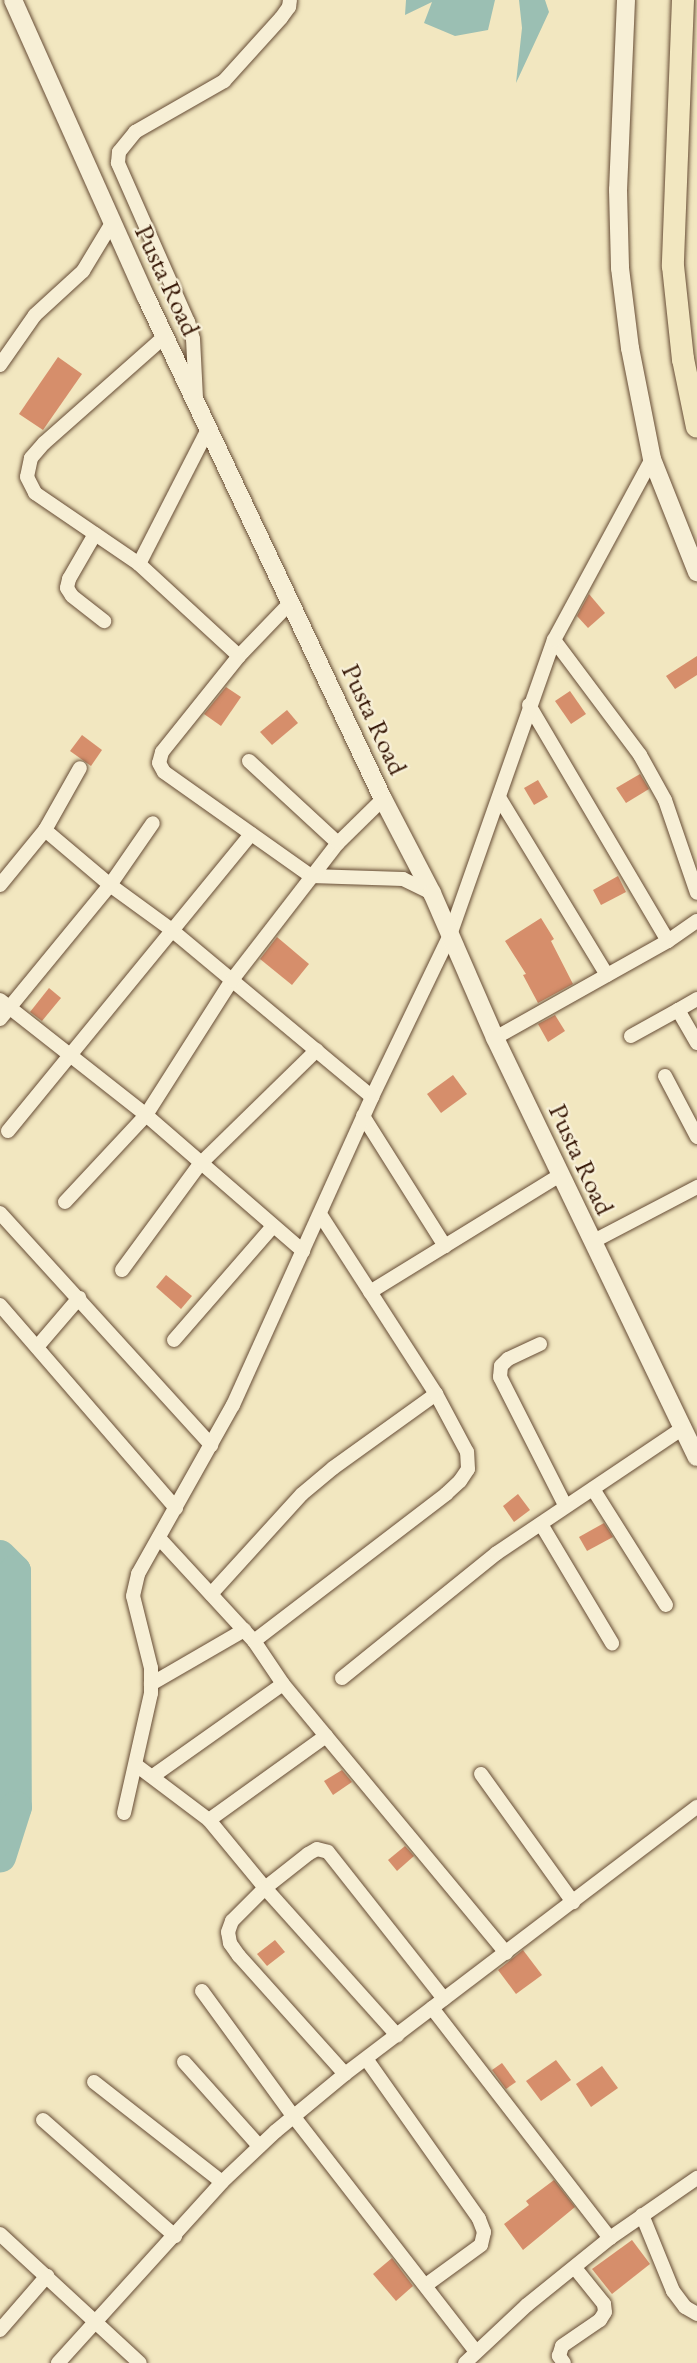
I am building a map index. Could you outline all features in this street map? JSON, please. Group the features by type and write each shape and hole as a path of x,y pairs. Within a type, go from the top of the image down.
{"main road":[{"path":"683,0 673,267 683,359 697,427"}],"street":[{"name":"Pusta Road","path":"13,0 164,337 383,799 432,893 495,1038 697,1457"},
{"path":"196,403 194,355 190,330 118,163 119,152 135,132 224,81 285,13 290,0"},
{"path":"626,0 618,189 620,268 630,348 652,459 697,572"},
{"path":"0,365 35,315 83,272 112,223"},
{"path":"164,337 44,442 30,458 27,477 36,493 139,564 239,656"},
{"path":"139,564 208,429"},
{"path":"124,1813 136,1765 151,1684 151,1668 133,1596 138,1574 233,1405 372,1096 450,935 500,799 530,705 554,640 652,459"},
{"path":"95,534 69,579 67,588 72,596 104,621"},
{"path":"290,603 239,656 162,752 159,763 164,772 311,876 403,879 432,893"},
{"path":"554,640 640,755 665,800 697,893"},
{"path":"530,705 668,941"},
{"path":"249,760 338,843"},
{"path":"0,885 5,870 45,830 80,768"},
{"path":"64,1202 146,1115 232,980 338,843 383,799"},
{"path":"500,799 607,975"},
{"path":"153,823 110,885 3,1009 71,1055 146,1115 303,1251"},
{"path":"45,830 110,885 173,931 372,1096"},
{"path":"8,1131 251,834"},
{"path":"495,1038 668,941 697,921"},
{"path":"631,1036 697,999"},
{"path":"678,1010 697,1043"},
{"path":"122,1270 200,1164 316,1050"},
{"path":"664,1076 697,1137"},
{"path":"363,1116 445,1246"},
{"path":"370,1292 560,1175"},
{"path":"592,1242 697,1187"},
{"path":"0,1213 211,1445"},
{"path":"151,1684 249,1636 460,1482 468,1469 467,1452 436,1394 320,1214"},
{"path":"174,1340 273,1226"},
{"path":"37,1347 79,1298"},
{"path":"0,1305 176,1508"},
{"path":"540,1344 508,1359 501,1366 500,1377 565,1505"},
{"path":"211,1594 302,1494 333,1468 436,1394"},
{"path":"342,1678 497,1553 565,1505 593,1489 683,1428"},
{"path":"593,1489 666,1605"},
{"path":"540,1524 612,1643"},
{"path":"159,1538 249,1636 326,1737 506,1953"},
{"path":"153,1776 284,1684"},
{"path":"209,1820 326,1737"},
{"path":"136,1765 209,1820 265,1888 397,2035"},
{"path":"481,1774 573,1902"},
{"path":"58,2363 222,2182 259,2146 345,2074 367,2060 697,1807"},
{"path":"345,2074 231,1943 228,1932 232,1921 265,1888 316,1849 328,1852 444,2000"},
{"path":"202,1991 294,2117 476,2352"},
{"path":"432,2008 610,2238"},
{"path":"367,2060 479,2219 484,2232 481,2245 426,2285"},
{"path":"184,2061 259,2146"},
{"path":"94,2082 222,2182"},
{"path":"43,2120 175,2236"},
{"path":"465,2363 527,2305 610,2238 697,2178"},
{"path":"642,2215 674,2291 685,2307 697,2314"},
{"path":"0,2234 140,2363"},
{"path":"564,2363 560,2356 562,2346 600,2320 605,2312 604,2304 575,2268"},
{"path":"0,2330 47,2276"}],"water":[{"path":"406,0 495,0 488,30 455,36 424,23 432,2 405,15"},
{"path":"519,0 545,0 549,12 516,83 522,28"}],"building":[{"path":"58,357 82,374 43,430 19,414"},
{"path":"589,594 605,613 588,628 577,616"},
{"path":"697,656 697,675 675,689 666,676"},
{"path":"226,687 241,697 221,726 204,714"},
{"path":"570,691 586,714 571,724 555,701"},
{"path":"287,710 298,723 272,745 260,732"},
{"path":"82,735 102,750 91,766 70,751"},
{"path":"640,774 649,789 626,803 616,788"},
{"path":"538,780 548,797 534,805 524,788"},
{"path":"618,876 626,892 601,905 593,890"},
{"path":"541,918 554,939 551,941 573,984 538,1003 523,975 526,974 505,941"},
{"path":"277,937 309,964 292,985 260,959"},
{"path":"49,988 61,998 42,1021 30,1012"},
{"path":"555,1015 565,1031 548,1042 538,1024"},
{"path":"453,1075 467,1094 441,1113 427,1094"},
{"path":"166,1275 192,1296 181,1309 156,1287"},
{"path":"518,1494 530,1510 514,1522 503,1506"},
{"path":"604,1523 613,1537 587,1551 579,1537"},
{"path":"342,1770 352,1782 333,1795 324,1781"},
{"path":"405,1846 414,1856 397,1871 388,1860"},
{"path":"275,1940 285,1952 267,1966 257,1954"},
{"path":"523,1950 542,1975 516,1994 498,1970"},
{"path":"556,2060 571,2080 541,2101 526,2081"},
{"path":"502,2063 516,2082 506,2089 492,2070"},
{"path":"602,2066 618,2088 591,2107 576,2084"},
{"path":"554,2180 575,2207 523,2250 504,2224 529,2205 526,2201"},
{"path":"632,2240 650,2264 612,2294 592,2269"},
{"path":"392,2258 413,2286 396,2301 373,2274"}],"waterway":[{"path":"0,1556 15,1571 16,1807 0,1857"}]}
